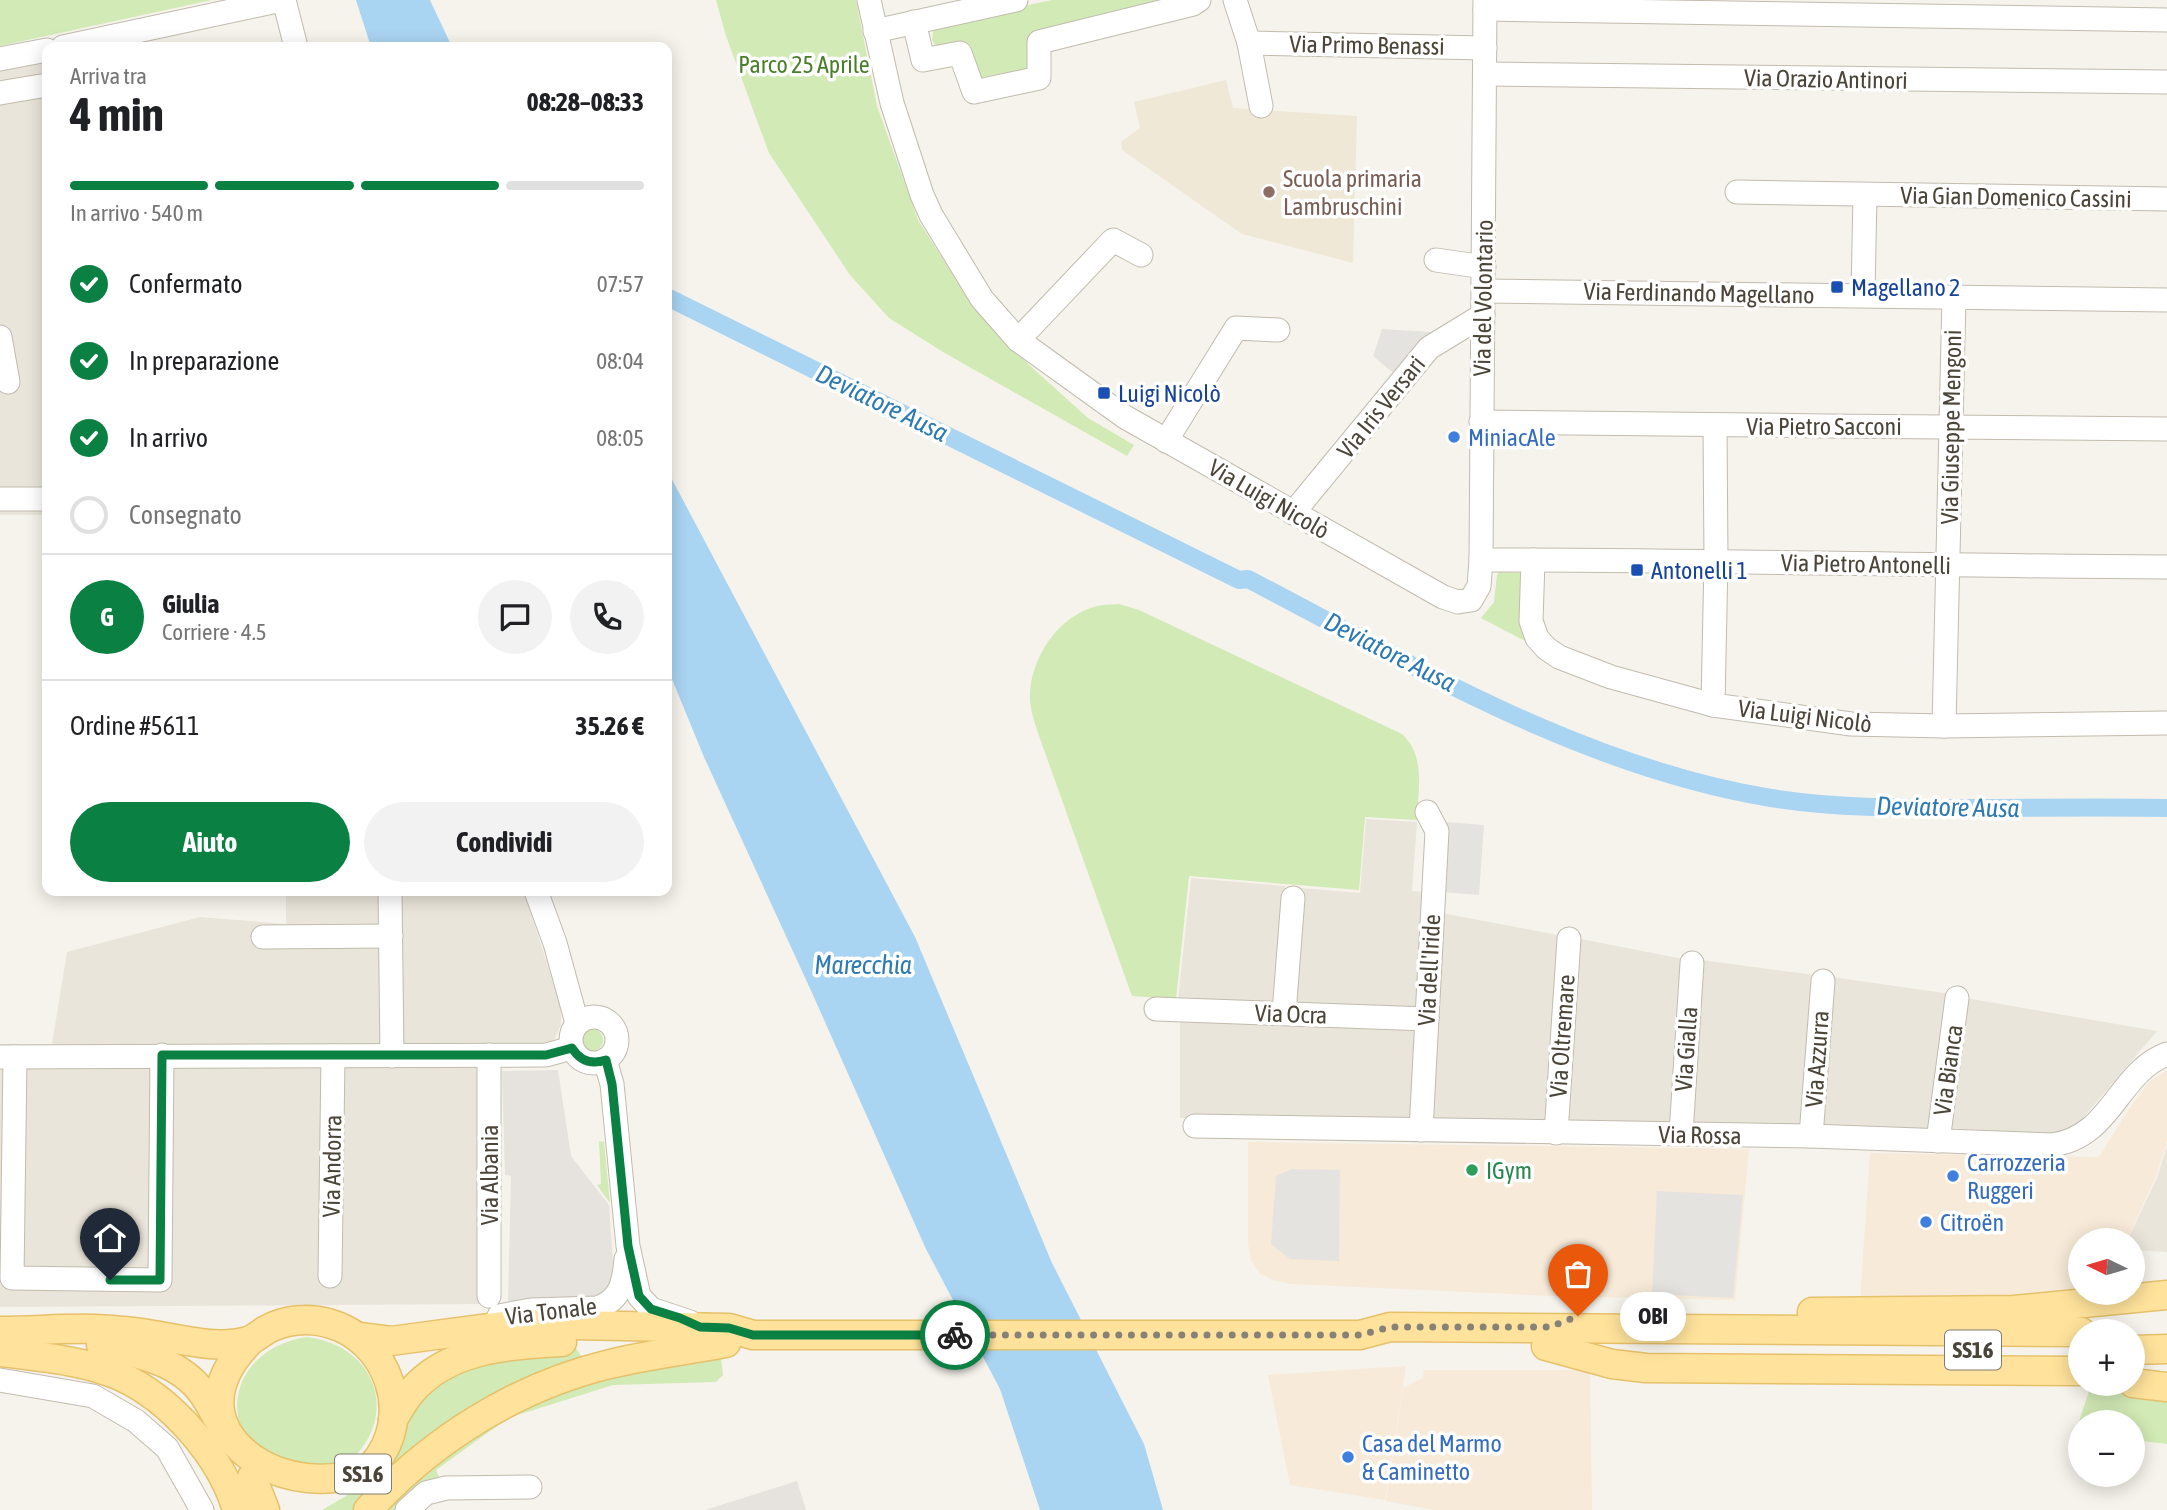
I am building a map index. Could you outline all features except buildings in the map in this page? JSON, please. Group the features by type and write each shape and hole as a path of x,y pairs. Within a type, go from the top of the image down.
{"main road":[{"path":"1548,1337 1578,1316 1615,1310 2014,1310 2167,1295"},
{"name":"SS16","path":"221,1424 219,1407 223,1382 234,1359 250,1341 269,1328 286,1322 307,1320 327,1322 359,1337 391,1341 518,1324 729,1328 753,1335 1360,1335 1390,1327 1548,1337 1866,1340 2068,1349"},
{"name":"SS16","path":"0,1331 95,1329 147,1334 194,1343 226,1344 250,1341"},
{"name":"SS16","path":"1866,1340 2068,1332"},
{"path":"2145,1332 2167,1332"},
{"name":"SS16","path":"393,1419 411,1392 433,1371 488,1349 526,1344 656,1338 726,1343 753,1335"},
{"name":"SS16","path":"0,1342 97,1345 146,1354 182,1372 203,1393 221,1424 232,1453 252,1477 286,1493 320,1500 360,1478 373,1465 383,1451 393,1419 394,1403 389,1379 380,1359 359,1337"},
{"path":"1548,1337 1612,1364 1646,1368 2068,1371"},
{"path":"368,1510 433,1450 465,1427 526,1394 555,1381 608,1364 726,1343"},
{"path":"2145,1350 2167,1349"},
{"path":"0,1352 92,1367 121,1377 153,1397 186,1426 214,1459 237,1510"},
{"path":"1984,1370 2068,1378"},
{"path":"2145,1372 2167,1373"},
{"path":"2145,1384 2167,1387"},
{"path":"252,1477 265,1510"}],"street":[{"path":"91,42 283,0 295,42"},
{"name":"Via Luigi Nicolò","path":"869,0 892,103 922,195 931,215 982,299 1018,340 1104,402 1166,441 1443,597 1458,602 1471,600 1479,586"},
{"path":"875,32 1016,0"},
{"path":"914,22 923,60 960,53 974,92 1039,78 1039,42 1193,4 1199,0"},
{"path":"1235,0 1249,43 1261,106"},
{"path":"1485,5 2167,20"},
{"name":"Via del Volontario","path":"1479,586 1485,5"},
{"name":"Via Primo Benassi","path":"1249,43 1485,48"},
{"path":"0,59 42,51"},
{"name":"Via Orazio Antinori","path":"1486,74 2167,82"},
{"path":"0,91 42,86"},
{"name":"Via Gian Domenico Cassini","path":"1737,192 2167,199"},
{"name":"Via Gian Domenico Cassini","path":"1863,295 1864,195"},
{"path":"1018,340 1113,240 1141,255"},
{"path":"1436,260 1484,267"},
{"name":"Via Ferdinando Magellano","path":"1484,290 2167,300"},
{"name":"Via Giuseppe Mengoni","path":"1944,726 1954,297"},
{"name":"Via Iris Versari","path":"1293,513 1429,348 1483,316"},
{"path":"1166,441 1236,328 1278,330"},
{"path":"0,337 8,382"},
{"name":"Via Pietro Sacconi","path":"1481,422 1715,427 2167,429"},
{"path":"1713,705 1715,427"},
{"path":"0,499 42,499"},
{"name":"Via Luigi Nicolò","path":"1533,559 1531,621 1537,638 1546,648 1559,657 1611,677 1713,705 1851,724 1944,726 2167,723"},
{"name":"Via Pietro Antonelli","path":"1481,560 1716,560 1949,566 2167,567"},
{"name":"Via dell'Iride","path":"1422,1130 1437,831 1426,812"},
{"path":"390,896 392,1056"},
{"path":"538,896 555,943 577,1023"},
{"path":"1284,1013 1293,898"},
{"path":"264,937 391,936"},
{"name":"Via Oltremare","path":"1556,1133 1569,939"},
{"name":"Via Gialla","path":"1681,1134 1692,963"},
{"name":"Via Azzurra","path":"1811,1136 1823,981"},
{"name":"Via Bianca","path":"1938,1141 1958,998"},
{"name":"Via Ocra","path":"1156,1009 1427,1019"},
{"path":"590,1016 597,1016 604,1018 615,1028 618,1043 606,1060 593,1063 580,1059 572,1048 571,1035 577,1023 590,1016"},
{"path":"162,1055 160,1280 12,1278 7,1057 162,1055 546,1055 572,1048"},
{"name":"Via Rossa","path":"1195,1126 1811,1136 2052,1145 2069,1143 2095,1125 2142,1069 2156,1058 2167,1054"},
{"name":"Via Albania","path":"489,1055 489,1296"},
{"name":"Via Andorra","path":"330,1276 333,1056"},
{"name":"Via Tonale","path":"606,1060 612,1084 628,1246 639,1296 651,1309 700,1327"},
{"name":"Via Tonale","path":"475,1330 499,1316 531,1310 597,1308 607,1305 622,1289 628,1246"},
{"path":"0,1380 93,1396 136,1421 167,1448 202,1510"},
{"path":"407,1510 426,1493 446,1488 530,1487"}],"shaded area":[{"path":"131,29 133,42 66,42"},
{"path":"42,47 42,515 0,515 0,55"},
{"name":"Scuola primaria Lambruschini","path":"1226,80 1233,108 1357,116 1353,263 1242,234 1122,150 1121,142 1140,128 1134,102"},
{"path":"1382,329 1431,332 1397,376 1373,356"},
{"path":"1366,819 1417,822 1412,891 1425,892 1417,1010 1292,1005 1301,888 1360,893"},
{"path":"1447,822 1484,825 1479,895 1442,892"},
{"path":"1191,878 1285,886 1276,1005 1178,1000"},
{"path":"286,896 526,896 561,1008 561,1025 554,1040 490,1055 484,1304 0,1307 0,1044 52,1044 67,952 200,917 286,924"},
{"path":"1442,913 1558,935 1546,1124 1431,1119"},
{"path":"1576,938 1683,959 1672,1125 1564,1121"},
{"path":"1701,960 1815,975 1803,1129 1691,1125"},
{"path":"1832,977 1951,994 1931,1129 1821,1128"},
{"path":"1965,998 2157,1031 2077,1125 2061,1132 2040,1134 1949,1128"},
{"path":"1180,1017 1417,1028 1413,1120 1180,1118"},
{"path":"558,1070 571,1156 609,1205 614,1276 609,1290 589,1300 508,1301 511,1176 505,1175 502,1071"},
{"path":"2167,1070 2167,1141 2156,1177 2132,1228 2068,1228 2068,1292 1984,1302 1860,1301 1870,1153 2099,1157 2149,1082"},
{"path":"1248,1142 1749,1149 1735,1300 1551,1296 1291,1284 1273,1280 1260,1274 1251,1260 1248,1243"},
{"path":"2167,1146 2167,1252 2146,1251 2146,1228 2133,1228 2157,1178"},
{"path":"1292,1169 1340,1170 1339,1261 1290,1259 1271,1244 1276,1176"},
{"path":"1657,1191 1743,1195 1733,1298 1652,1294"},
{"path":"1406,1366 1385,1500 1290,1485 1268,1375"},
{"path":"1424,1370 1590,1370 1592,1510 1434,1510 1386,1501 1403,1388 1423,1378"},
{"path":"797,1481 806,1510 705,1510"}],"green space":[{"path":"0,0 212,0 0,46"},
{"name":"Parco 25 Aprile","path":"716,0 856,0 877,106 918,220 973,306 1027,363 1088,418 1134,445 1127,456 943,352 889,318 850,275 769,153 726,36"},
{"path":"1052,0 1176,0 1031,36 1032,68 977,78 937,48 932,40 933,30 942,23"},
{"path":"1499,572 1522,575 1531,644 1481,618 1494,602"},
{"path":"1119,604 1139,610 1402,734 1415,752 1418,763 1417,820 1365,817 1359,890 1189,876 1176,999 1132,996 1038,733 1030,701 1034,671 1048,642 1058,630 1069,619 1083,611 1100,605"},
{"path":"592,1029 600,1032 603,1040 600,1048 592,1051 584,1048 581,1040 584,1032"},
{"path":"599,1141 604,1142 610,1203 597,1185 601,1184"},
{"path":"307,1337 333,1344 354,1357 368,1373 375,1393 376,1414 370,1435 356,1455 335,1472 252,1452 239,1421 237,1401 240,1387 255,1362 278,1345"},
{"path":"537,1348 576,1348 582,1357 581,1361 373,1489 353,1510 322,1510 373,1477 432,1380"},
{"path":"716,1355 721,1358 723,1375 716,1382 613,1385 508,1418 436,1470 441,1482 399,1510 374,1510 417,1470 557,1386"},
{"path":"2145,1394 2167,1398 2167,1444 2145,1441 2145,1410 2083,1410 2087,1396 2145,1396"}],"water":[{"path":"356,0 430,0 450,42 369,42"},
{"name":"Marecchia","path":"672,479 915,937 1052,1263 1144,1444 1163,1510 1040,1510 1000,1389 926,1249 704,757 672,679"}],"waterway":[{"name":"Deviatore Ausa","path":"672,299 1239,580 1248,579 1501,710 1633,763 1701,783 1771,798 1818,804 1914,808 2167,808"}],"way so far":[{"path":"955,1335 1360,1335 1390,1327 1550,1327 1578,1316"}],"place":[{"name":"Scuola primaria Lambruschini","path":"1269,192"},
{"name":"Magellano 2","path":"1837,287"},
{"name":"Luigi Nicolò","path":"1104,393"},
{"name":"MiniacAle","path":"1454,437"},
{"name":"Antonelli 1","path":"1637,570"},
{"name":"IGym","path":"1472,1170"},
{"name":"Carrozzeria Ruggeri","path":"1953,1176"},
{"name":"Citroën","path":"1926,1222"},
{"name":"OBI","path":"1578,1316"},
{"name":"Casa del Marmo & Caminetto","path":"1348,1457"}],"route":[{"path":"110,1280 160,1280 162,1055 546,1055 572,1048 580,1059 586,1062 606,1060 612,1084 628,1246 639,1296 644,1304 700,1327 729,1328 753,1335 955,1335"}]}
